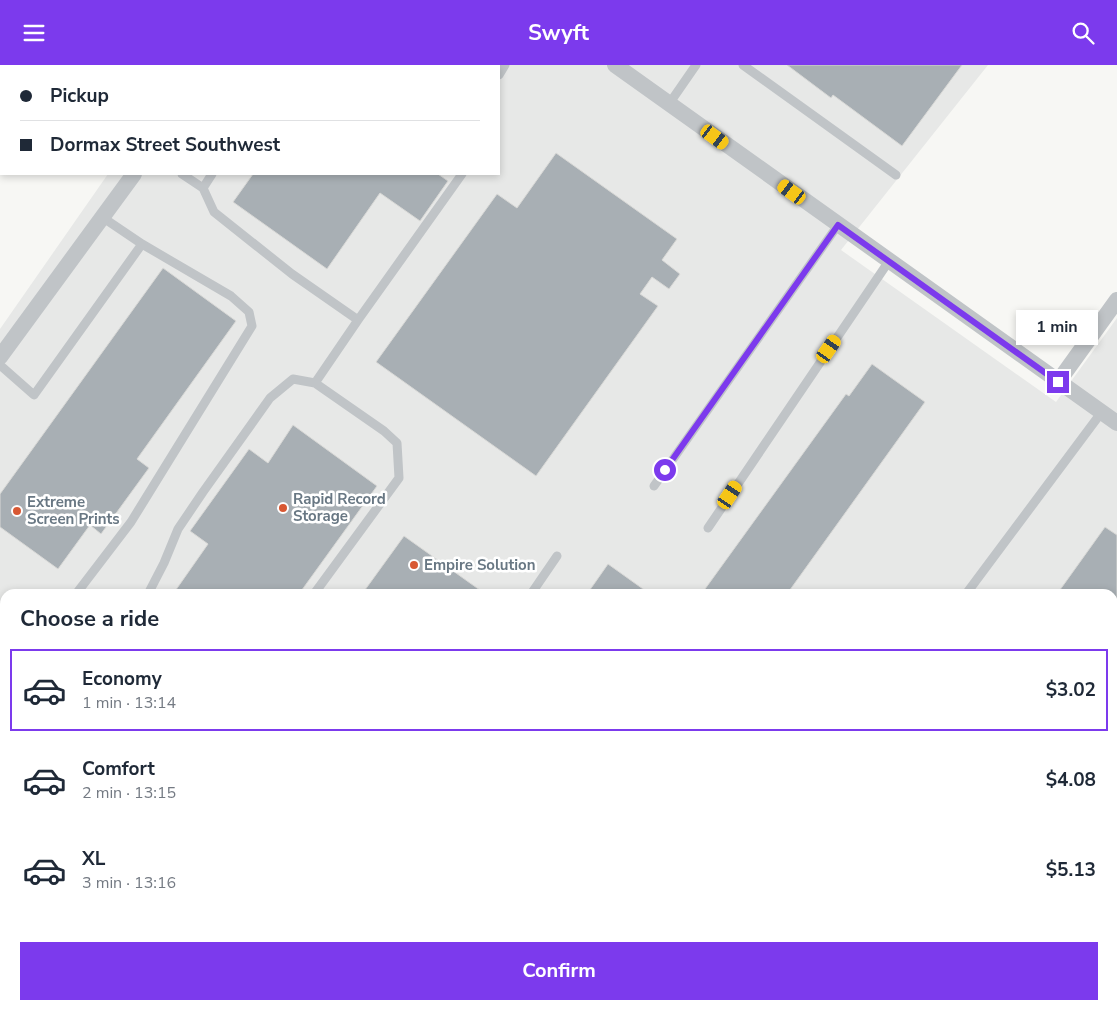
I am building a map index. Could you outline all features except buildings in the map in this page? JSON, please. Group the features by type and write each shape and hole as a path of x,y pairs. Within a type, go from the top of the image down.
{"street":[{"path":"614,65 1117,423"},
{"path":"0,357 133,175"},
{"path":"1058,382 1117,299"}],"lane":[{"path":"669,104 696,65"},
{"path":"744,65 896,175"},
{"path":"184,175 203,187 214,212 292,274 358,320"},
{"path":"203,187 211,175"},
{"path":"315,383 461,175"},
{"path":"80,589 131,522 252,326 249,311 231,296 142,245 102,217"},
{"path":"654,486 838,225"},
{"path":"0,365 34,395 142,245"},
{"path":"708,528 889,261"},
{"path":"151,589 178,529 203,492 270,397 293,379 315,383 384,431 397,443 399,479 318,589"},
{"path":"970,589 1102,413"},
{"path":"534,589 557,556"}],"shaded area":[{"path":"500,65 988,65 841,250 1056,402 1117,318 1117,589 0,589 0,329 107,175 500,175"}],"place":[{"name":"Rapid Record Storage","path":"283,508"},
{"name":"Extreme Screen Prints","path":"17,511"},
{"name":"Empire Solution","path":"414,565"}],"route":[{"path":"665,470 838,225 1058,382"}]}
